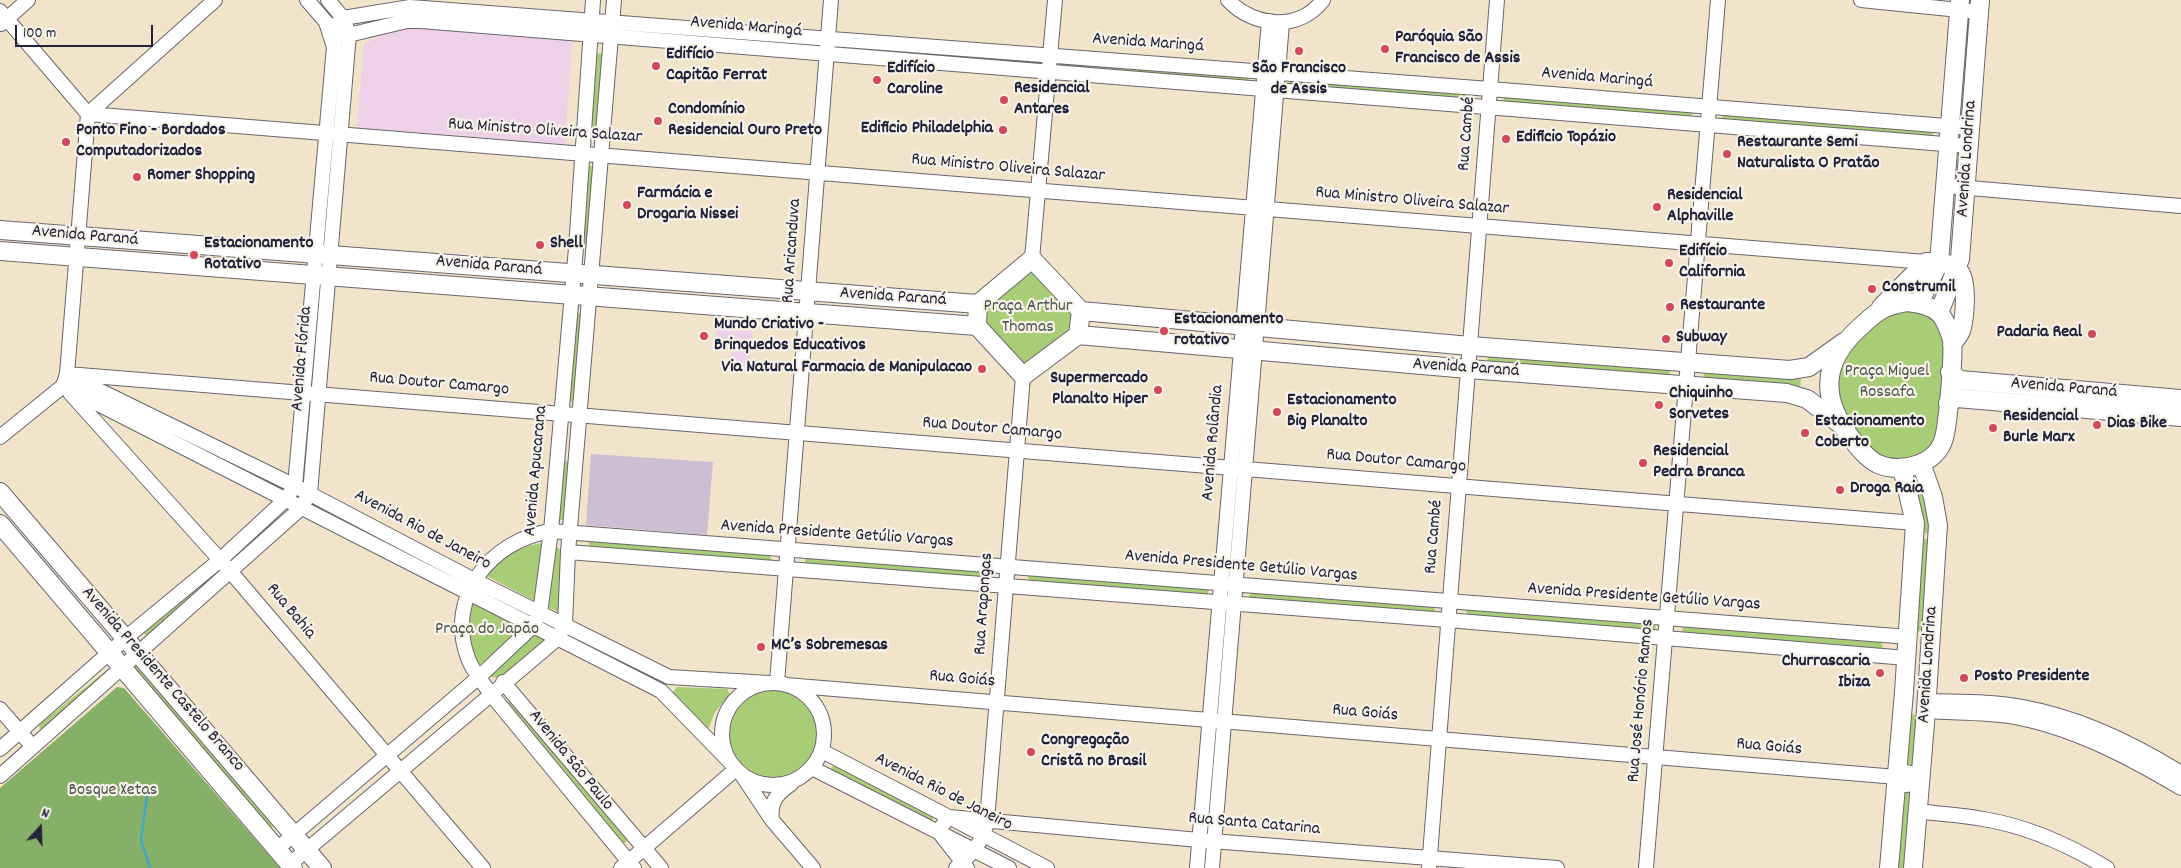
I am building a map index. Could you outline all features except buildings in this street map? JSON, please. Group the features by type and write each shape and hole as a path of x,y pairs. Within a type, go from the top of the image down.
{"main road":[{"name":"Avenida Londrina","path":"1918,303 1932,262 1946,186 1959,5"},
{"name":"Avenida Londrina","path":"1939,313 1958,269 1967,188 1980,6"},
{"name":"Avenida Paraná","path":"0,230 115,240 288,251 573,275 978,304"},
{"path":"39,254 46,244 40,233"},
{"path":"112,260 106,252 110,242 115,240"},
{"name":"Avenida Paraná","path":"0,251 976,326"},
{"path":"287,273 292,270 295,260 288,251"},
{"path":"366,279 359,271 363,260 368,258"},
{"path":"1032,260 1081,312 1078,335 1023,376 976,326 978,304 1032,260"},
{"path":"1878,310 1900,303 1918,303 1939,313 1949,331 1952,344 1944,439 1939,448 1921,463 1902,468 1888,468 1876,464 1859,448 1844,427 1832,403 1829,381 1832,362 1844,342 1878,310 1932,262 1948,264 1958,269 1965,286 1962,328 1952,344"},
{"path":"524,290 530,280 526,270"},
{"path":"616,299 613,296 611,286 617,278"},
{"path":"783,290 789,296 790,301 783,312"},
{"path":"842,316 836,307 836,302 844,295"},
{"path":"949,302 954,305 957,316 950,324"},
{"name":"Avenida Paraná","path":"1081,312 1470,346 1799,370 1819,361 1844,342"},
{"name":"Avenida Paraná","path":"1078,335 1247,351 1796,394 1807,399 1844,427"},
{"name":"Avenida Paraná","path":"1950,372 1960,380 2180,399"},
{"path":"2024,404 2026,386"},
{"name":"Avenida Paraná","path":"1948,403 1957,398 2180,417"},
{"path":"2180,399 2180,417"},
{"name":"Avenida Londrina","path":"1913,868 1927,706 1938,525 1933,497 1921,463"},
{"name":"Avenida Londrina","path":"1889,868 1907,658 1915,523 1902,468"},
{"name":"Avenida Presidente Castelo Branco","path":"0,492 140,653 322,868"},
{"name":"Avenida Presidente Castelo Branco","path":"0,524 291,866"},
{"path":"1908,637 1916,639 1929,650"},
{"path":"1904,692 1915,705 1927,706"}],"street":[{"path":"28,0 2,18 88,114"},
{"path":"0,437 65,380 88,114 215,0"},
{"name":"Avenida Flórida","path":"308,0 330,26 334,47 326,134 323,254"},
{"name":"Avenida Flórida","path":"0,749 220,560 285,500 295,486 323,254 341,135 349,34 343,18 328,0"},
{"name":"Avenida Apucarana","path":"277,848 388,756 479,677 532,627 540,613 551,531 576,248 593,0"},
{"path":"291,866 490,693 557,639 565,625 568,552 614,0"},
{"name":"Rua Aricanduva","path":"777,684 831,0"},
{"path":"1032,260 1055,0"},
{"path":"1228,0 1245,13 1275,22 1300,19 1324,0"},
{"name":"Rua Cambé","path":"1429,863 1448,602 1497,0"},
{"name":"Rua José Honório Ramos","path":"1646,868 1667,638 1718,0"},
{"path":"1861,0 1980,6"},
{"name":"Avenida Maringá","path":"349,34 417,9"},
{"name":"Avenida Maringá","path":"343,18 417,9 592,28 827,39 984,50 1971,128"},
{"path":"330,26 343,18"},
{"name":"Avenida Rolândia","path":"1197,868 1199,840 1216,720 1226,604 1235,585 1238,468 1275,22"},
{"path":"330,26 344,36 349,34"},
{"name":"Avenida Maringá","path":"612,29 826,53 1969,146"},
{"path":"984,50 984,66"},
{"name":"Rua Ministro Oliveira Salazar","path":"88,114 1932,262"},
{"path":"1798,132 1799,114"},
{"path":"1946,186 2181,206"},
{"path":"576,248 587,252 594,248"},
{"name":"Avenida Flórida","path":"0,776 140,653 300,508 310,493 320,395 321,276"},
{"name":"Rua Arapongas","path":"985,828 1023,376"},
{"name":"Rua Doutor Camargo","path":"65,380 127,380 1915,523"},
{"name":"Avenida Rio de Janeiro","path":"65,380 124,400 310,493 474,580 669,677 777,684"},
{"name":"Avenida Rio de Janeiro","path":"65,380 116,413 532,627 661,691 736,769"},
{"name":"Rua Bahia","path":"65,380 106,432 230,571 483,868"},
{"path":"124,400 121,390 127,380"},
{"path":"106,432 110,420 116,413"},
{"path":"557,456 577,458"},
{"name":"Avenida Rolândia","path":"1226,604 1220,584 1238,468"},
{"path":"551,531 568,552"},
{"name":"Avenida Presidente Getúlio Vargas","path":"474,580 487,563 514,542 529,535 551,531 1908,637"},
{"name":"Avenida Presidente Getúlio Vargas","path":"568,552 1447,620 1907,658"},
{"name":"Avenida São Paulo","path":"474,580 462,615 463,636 468,660 490,693 628,866"},
{"path":"1881,635 1886,643 1881,656"},
{"path":"479,677 503,682"},
{"path":"661,691 669,677"},
{"name":"Avenida São Paulo","path":"503,682 661,868"},
{"path":"772,820 771,810 776,796 812,768 822,752 824,742 824,724 816,706 803,693 777,684 748,690 736,700 727,712 722,734 725,749 736,769 772,820 813,868"},
{"name":"Rua Goiás","path":"777,684 1897,778 1904,772 1910,772 1920,780"},
{"path":"816,706 830,688"},
{"path":"1927,706 2060,716 2105,733 2153,756 2181,773"},
{"path":"0,709 33,747"},
{"path":"2010,711 2120,754 2181,788"},
{"name":"Avenida Rolândia","path":"1212,868 1216,720"},
{"name":"Avenida Rio de Janeiro","path":"822,752 949,817"},
{"name":"Avenida Rio de Janeiro","path":"812,768 1009,868"},
{"path":"628,866 644,848 736,769"},
{"path":"736,769 755,782 770,785 786,784 800,778"},
{"path":"1918,812 1983,819 2039,834 2107,868"},
{"path":"949,817 938,831 961,866 976,851 985,828"},
{"name":"Rua Santa Catarina","path":"949,817 985,828 1214,841 1429,863 1557,868"},
{"name":"Avenida Rio de Janeiro","path":"985,828 1047,868"}],"shaded area":[{"path":"404,25 572,40 565,144 357,128 364,44"},
{"path":"716,321 733,322 731,350 714,349"},
{"path":"734,322 753,324 749,371 731,370"},
{"path":"591,454 713,462 707,535 586,525"}],"green space":[{"path":"841,42 1031,57 1031,64 840,48"},
{"path":"593,53 603,54 596,133 586,132"},
{"path":"1060,58 1249,74 1248,81 1059,66"},
{"path":"1289,80 1474,94 1473,102 1288,88"},
{"path":"1504,97 1692,112 1692,118 1503,104"},
{"path":"1723,114 1933,132 1932,138 1722,120"},
{"path":"583,166 593,166 588,247 577,246"},
{"name":"Praça Arthur Thomas","path":"1032,259 1081,311 1078,335 1023,376 977,326 978,304"},
{"name":"Praça Miguel Rossafa","path":"1900,307 1926,314 1933,319 1942,335 1944,343 1938,427 1932,445 1917,458 1881,460 1839,411 1835,364 1849,343"},
{"path":"573,313 582,314 575,401 572,402 567,401"},
{"path":"1488,353 1670,367 1669,377 1487,364"},
{"path":"1704,371 1801,379 1800,389 1703,381"},
{"path":"563,460 570,463 565,518 562,520 558,519"},
{"path":"1914,482 1921,483 1930,513 1930,532 1928,534 1922,532"},
{"path":"1923,538 1930,541 1925,628 1918,632 1915,628"},
{"path":"589,540 769,554 772,561 770,563 589,547"},
{"name":"Praça do Japão","path":"543,543 537,602 487,576 511,554 534,544"},
{"path":"551,545 563,553 559,612 546,606"},
{"path":"809,557 987,571 988,574 986,580 805,564 805,559"},
{"path":"214,572 214,576 147,635 143,634 142,631"},
{"path":"1027,575 1207,587 1209,590 1207,596 1030,582"},
{"path":"1252,590 1433,605 1436,612 1434,615 1251,599 1249,596"},
{"name":"Praça do Japão","path":"471,600 526,627 477,667 467,633"},
{"path":"1465,609 1654,622 1656,628 1654,631 1468,616"},
{"path":"1683,626 1881,641 1883,647 1880,650 1686,635 1682,631"},
{"path":"532,631 549,639 503,678 491,677 482,671"},
{"path":"137,664 275,824 270,829 132,668"},
{"path":"107,670 110,673 43,732 39,726 41,723"},
{"name":"Bosque Xetas","path":"117,687 124,688 280,868 0,868 0,788"},
{"path":"677,687 727,689 730,694 715,712 708,730 672,693"},
{"path":"774,687 792,691 807,701 817,716 821,734 817,752 807,767 792,777 774,781 756,777 741,767 731,752 727,734 731,716 741,701 756,691"},
{"path":"510,701 628,840 622,845 504,706"},
{"path":"1910,715 1918,716 1912,768 1905,766"},
{"path":"834,765 935,817 931,821 833,772 831,768"},
{"path":"1905,791 1910,792 1912,795 1906,868 1895,868 1902,794"}],"waterway":[{"path":"148,788 141,840 150,868"}],"place":[{"name":"Paróquia São Francisco de Assis","path":"1385,49"},
{"name":"São Francisco de Assis","path":"1299,51"},
{"name":"Edifício Capitão Ferrat","path":"656,66"},
{"name":"Edifício Caroline","path":"877,80"},
{"name":"Residencial Antares","path":"1004,100"},
{"name":"Condomínio Residencial Ouro Preto","path":"658,121"},
{"name":"Edificio Philadelphia","path":"1003,130"},
{"name":"Edificio Topázio","path":"1506,139"},
{"name":"Ponto Fino - Bordados Computadorizados","path":"66,142"},
{"name":"Restaurante Semi Naturalista O Pratão","path":"1727,154"},
{"name":"Romer Shopping","path":"137,177"},
{"name":"Farmácia e Drogaria Nissei","path":"627,205"},
{"name":"Residencial Alphaville","path":"1657,207"},
{"name":"Shell","path":"540,245"},
{"name":"Estacionamento Rotativo","path":"194,255"},
{"name":"Edifício California","path":"1669,263"},
{"name":"Construmil","path":"1872,289"},
{"name":"Restaurante","path":"1670,307"},
{"name":"Estacionamento rotativo","path":"1164,331"},
{"name":"Padaria Real","path":"2092,334"},
{"name":"Mundo Criativo - Brinquedos Educativos","path":"704,336"},
{"name":"Subway","path":"1666,339"},
{"name":"Via Natural Farmacia de Manipulacao","path":"982,369"},
{"name":"Supermercado Planalto Hiper","path":"1158,390"},
{"name":"Chiquinho Sorvetes","path":"1659,405"},
{"name":"Estacionamento Big Planalto","path":"1277,412"},
{"name":"Dias Bike","path":"2097,425"},
{"name":"Residencial Burle Marx","path":"1993,428"},
{"name":"Estacionamento Coberto","path":"1805,433"},
{"name":"Residencial Pedra Branca","path":"1643,463"},
{"name":"Droga Raia","path":"1840,490"},
{"name":"MC’s Sobremesas","path":"761,647"},
{"name":"Churrascaria Ibiza","path":"1880,673"},
{"name":"Posto Presidente","path":"1964,678"},
{"name":"Congregação Cristã no Brasil","path":"1031,752"}]}
